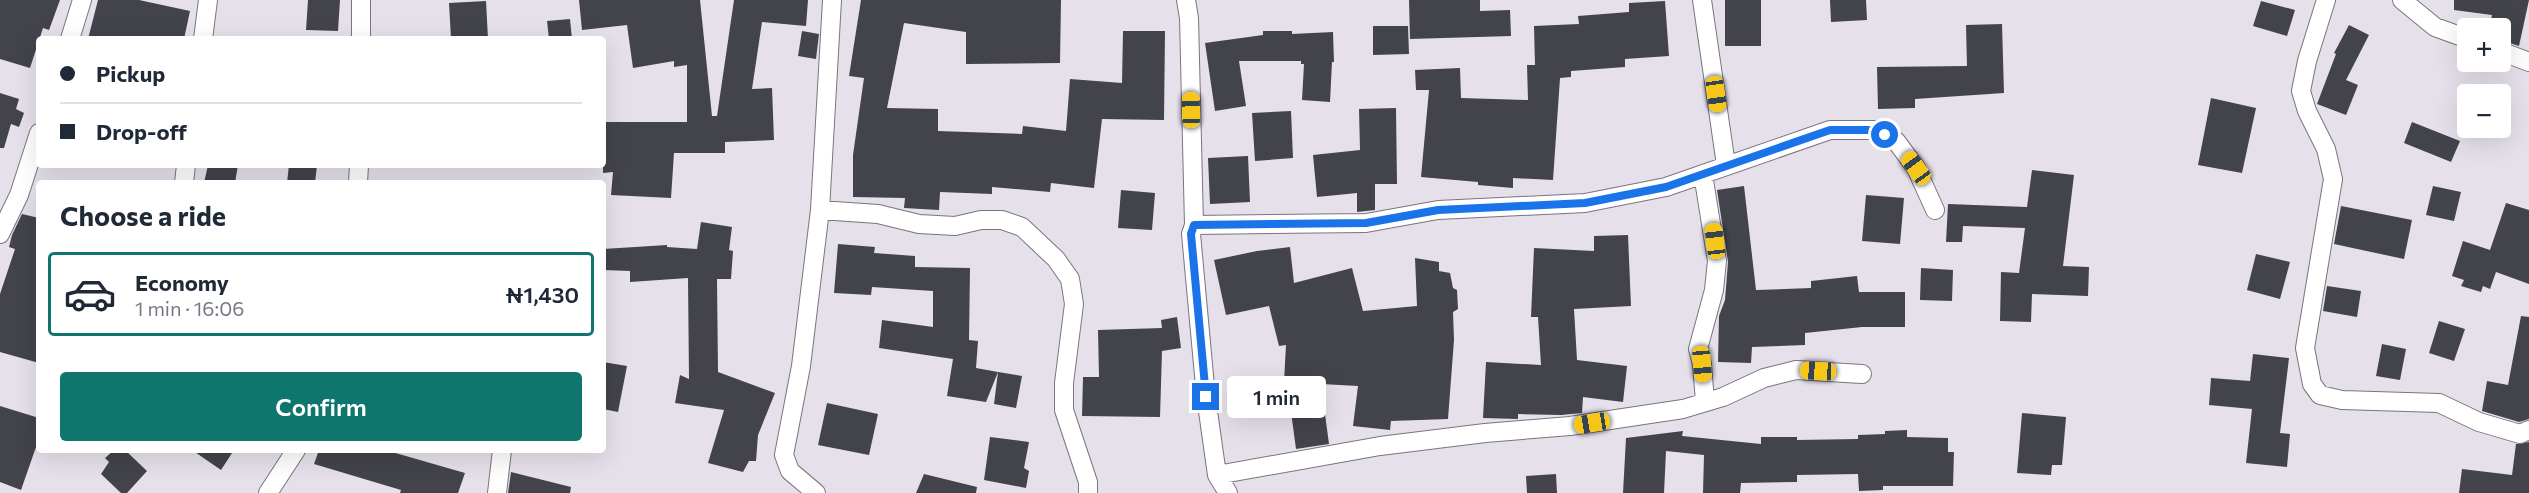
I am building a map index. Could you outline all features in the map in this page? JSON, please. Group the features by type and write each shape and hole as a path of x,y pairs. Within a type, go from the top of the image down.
{"street":[{"path":"71,36 82,0"},
{"path":"203,36 208,0"},
{"path":"361,0 361,36"},
{"path":"816,493 790,471 784,455 801,366 820,210 832,0"},
{"path":"1186,0 1189,18 1194,225 1191,234 1206,397 1216,476 1228,493"},
{"path":"1702,0 1726,165"},
{"path":"2326,0 2307,61 2301,91 2307,111 2326,149 2333,179 2305,348 2312,384 2320,395 2331,398 2439,403 2479,422 2520,434 2529,430"},
{"path":"2402,0 2435,27 2457,35"},
{"path":"2511,55 2529,62"},
{"path":"1194,225 1366,223 1438,210 1585,203 1666,187 1830,130 1874,130 1896,141 1916,168 1935,210"},
{"path":"0,234 19,195 36,142"},
{"path":"1703,174 1717,261 1714,290 1698,349 1702,364 1705,402"},
{"path":"820,210 878,214 919,224 955,226 981,220 1002,220 1022,227 1056,259 1070,279 1074,304 1064,383 1064,410 1088,482 1088,493"},
{"path":"1216,476 1380,446 1485,433 1570,426 1683,409 1723,397 1764,378 1796,370 1862,374"},
{"path":"268,493 294,453"},
{"path":"497,493 502,453"}],"building":[{"path":"0,0 60,0 49,30 43,28 40,36 36,36 36,50 30,68 0,59"},
{"path":"98,0 139,0 190,11 185,36 89,36"},
{"path":"308,0 340,0 338,31 306,30"},
{"path":"579,0 700,0 712,116 717,116 734,0 808,0 806,26 762,22 752,89 772,88 774,140 725,142 725,153 674,153 671,198 611,195 613,172 603,173 603,168 606,168 606,122 687,122 687,65 674,67 674,61 633,68 627,25 582,30"},
{"path":"861,0 1061,0 1060,63 966,64 966,32 904,23 887,108 938,109 938,131 1022,134 1023,126 1066,131 1070,79 1122,83 1123,31 1165,31 1164,120 1102,119 1094,188 1051,183 1050,192 992,187 992,194 940,192 939,210 904,208 905,198 853,197 853,155 864,78 849,76"},
{"path":"1409,0 1480,0 1480,11 1510,10 1511,36 1410,39"},
{"path":"1725,0 1761,0 1761,46 1725,46"},
{"path":"1830,0 1866,0 1867,20 1831,22"},
{"path":"2454,0 2529,0 2519,46 2511,43 2511,18 2491,18 2492,15 2454,10"},
{"path":"486,1 488,36 451,36 449,3"},
{"path":"1665,1 1669,56 1625,59 1625,67 1571,71 1571,77 1560,78 1553,180 1513,178 1513,188 1478,185 1478,182 1421,177 1429,90 1416,90 1415,70 1460,68 1461,98 1528,100 1527,65 1535,65 1534,26 1579,24 1578,16 1629,12 1629,3"},
{"path":"2261,1 2295,10 2287,36 2253,26"},
{"path":"570,19 572,36 549,36 547,21"},
{"path":"2002,24 2004,93 1915,99 1915,108 1878,109 1877,67 1967,66 1966,25"},
{"path":"2349,25 2369,35 2346,80 2358,85 2346,115 2317,104 2336,54 2334,53"},
{"path":"1373,26 1408,26 1409,54 1373,55"},
{"path":"802,31 819,34 816,59 798,56"},
{"path":"1263,31 1292,31 1292,34 1333,32 1334,62 1332,62 1330,102 1302,100 1304,64 1301,64 1301,61 1239,61 1246,106 1215,111 1205,43 1263,35"},
{"path":"0,93 19,99 16,109 24,113 19,127 11,124 4,148 0,148"},
{"path":"2211,98 2256,108 2242,173 2198,165"},
{"path":"1396,108 1397,184 1375,184 1375,210 1357,212 1357,193 1317,197 1313,155 1360,150 1359,109"},
{"path":"1291,111 1293,158 1255,161 1252,113"},
{"path":"2412,122 2460,141 2451,162 2404,143"},
{"path":"1248,156 1250,202 1210,204 1208,158"},
{"path":"207,168 238,168 236,180 205,180"},
{"path":"289,168 317,168 315,180 287,180"},
{"path":"2032,170 2074,175 2063,266 2089,267 2088,296 2032,294 2031,322 2000,321 2001,272 2019,273 2025,228 1963,226 1962,242 1946,242 1948,204 2027,207"},
{"path":"1744,186 1756,290 1811,288 1811,281 1857,276 1859,292 1905,292 1905,327 1862,327 1805,333 1805,345 1752,347 1751,363 1718,362 1719,316 1725,300 1728,262 1717,190"},
{"path":"2433,186 2461,192 2454,221 2426,215"},
{"path":"1121,190 1155,193 1152,230 1118,228"},
{"path":"1866,195 1904,198 1900,244 1862,241"},
{"path":"2506,203 2529,210 2529,284 2496,272 2490,289 2483,286 2481,292 2461,286 2464,280 2452,276 2463,241 2490,250"},
{"path":"2341,206 2412,220 2404,259 2334,244"},
{"path":"22,214 36,217 36,362 0,352 0,294 15,249 9,247"},
{"path":"701,222 732,227 729,250 733,251 731,279 717,279 718,372 775,393 758,435 756,461 749,461 743,472 708,463 724,410 675,403 680,375 689,379 688,278 630,282 630,271 606,270 606,249 667,245 667,247 697,249"},
{"path":"1628,235 1631,306 1574,309 1577,360 1627,366 1623,402 1583,397 1582,413 1518,414 1518,419 1483,418 1486,362 1541,365 1538,317 1531,317 1534,248 1594,251 1594,236"},
{"path":"838,244 875,247 874,253 915,256 915,267 970,268 969,340 978,341 976,368 998,372 986,402 947,396 953,359 879,348 882,320 933,327 933,291 872,287 871,295 834,293"},
{"path":"1290,247 1294,283 1352,268 1363,311 1417,306 1415,258 1439,262 1439,271 1450,273 1453,288 1457,290 1458,309 1453,312 1454,340 1448,419 1391,421 1390,430 1353,426 1358,386 1321,384 1329,444 1296,449 1287,382 1284,382 1286,345 1279,346 1269,306 1226,315 1214,260"},
{"path":"2256,254 2290,262 2280,299 2247,290"},
{"path":"1921,268 1953,270 1952,301 1920,300"},
{"path":"2327,286 2361,291 2357,317 2323,311"},
{"path":"2521,316 2529,317 2529,419 2519,422 2482,411 2487,381 2508,385"},
{"path":"1177,317 1181,348 1162,351 1160,417 1082,416 1083,377 1099,377 1098,330 1162,328 1161,320"},
{"path":"2439,321 2465,329 2454,361 2429,353"},
{"path":"2382,344 2406,349 2400,380 2376,376"},
{"path":"2253,354 2289,358 2280,433 2290,434 2287,467 2246,463 2252,409 2209,405 2211,378 2250,381"},
{"path":"606,362 627,366 618,412 606,410"},
{"path":"998,372 1022,376 1016,408 994,404"},
{"path":"827,403 878,414 869,455 818,445"},
{"path":"0,406 36,417 36,447 21,490 0,482"},
{"path":"2022,413 2066,417 2062,465 2052,465 2051,475 2017,473"},
{"path":"1907,430 1907,437 1948,438 1948,452 1954,452 1953,486 1883,486 1883,490 1859,491 1858,474 1797,475 1797,482 1741,483 1740,493 1703,493 1704,455 1666,451 1664,493 1623,493 1626,438 1683,431 1682,436 1761,444 1761,437 1797,437 1797,440 1858,439 1858,435"},
{"path":"990,437 1029,442 1024,468 1029,471 1026,488 984,480"},
{"path":"2529,442 2529,493 2459,493 2462,469 2512,475 2516,444"},
{"path":"111,453 128,453 147,471 127,493 121,493 101,474 109,462 105,458"},
{"path":"196,453 232,453 221,470"},
{"path":"318,453 395,453 465,473 458,493 400,493 401,490 314,464"},
{"path":"511,472 571,487 570,493 508,493"},
{"path":"924,474 977,487 976,493 916,493"},
{"path":"1556,474 1557,493 1527,493 1526,476"}],"route":[{"path":"1206,397 1191,234 1194,225 1366,223 1438,210 1585,203 1666,187 1830,130 1874,130 1885,135"}]}
